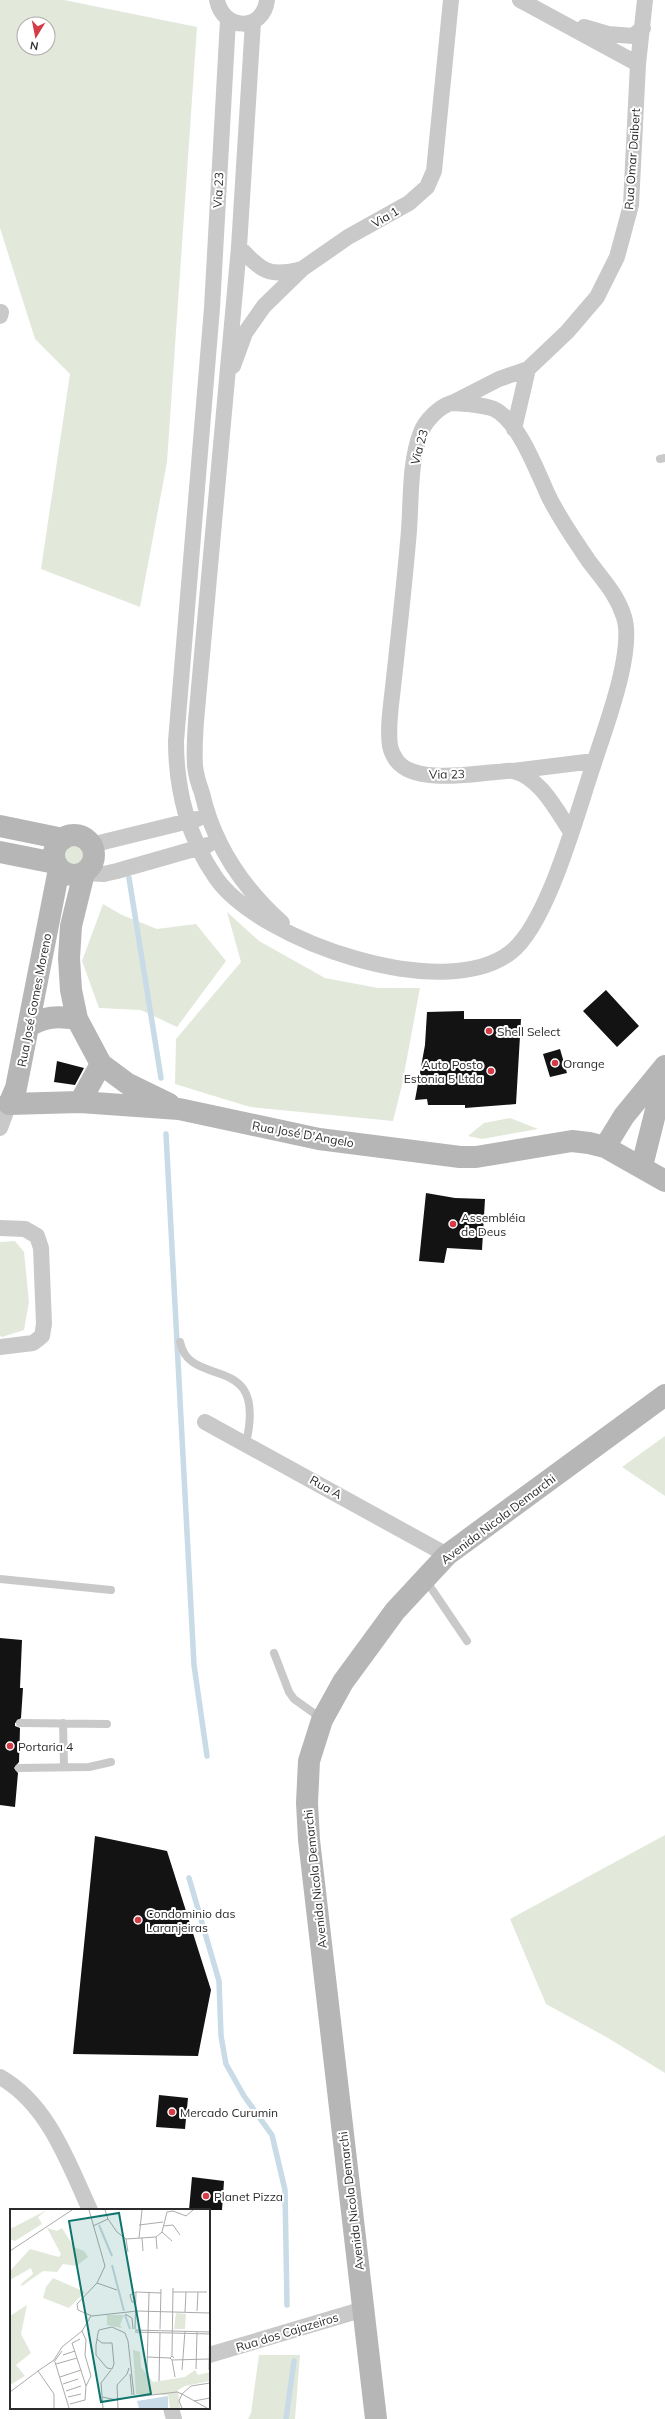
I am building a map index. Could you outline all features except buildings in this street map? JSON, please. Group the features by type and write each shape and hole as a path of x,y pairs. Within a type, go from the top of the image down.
{"street":[{"path":"217,0 222,14 228,20 243,24 253,22 263,13 267,0"},
{"name":"Via 1","path":"225,387 245,333 258,314 302,269 348,237 409,203 427,187 434,171 451,0"},
{"path":"520,0 638,64"},
{"name":"Rua Omar Daibert","path":"452,403 499,379 528,369 567,332 597,297 617,257 631,206 638,64 645,0"},
{"name":"Via 23","path":"228,20 212,308 176,740 179,784 188,822 198,848 218,881 243,907 265,921 347,958 397,969 434,971 464,970 493,963 510,954 525,939 544,904 571,832 594,761 623,662 626,646 626,622 616,595 590,562 557,514 528,452 514,429 496,410 452,403 433,414 422,427 413,468 409,535 391,716 390,748 395,759 404,768 418,773 434,776 513,771 594,761"},
{"path":"558,20 608,34 633,36 643,28"},
{"name":"Via 23","path":"253,22 239,248 225,387 196,721 195,767 208,816 218,842 240,879 267,909 294,933"},
{"path":"216,218 222,227 220,290 233,305 258,314"},
{"path":"239,248 254,263 272,273 283,274 302,269"},
{"path":"514,429 528,369"},
{"path":"513,771 530,780 549,797 571,832"},
{"path":"91,845 208,816"},
{"path":"0,826 63,839 75,836 82,837 91,845 94,857 89,869 84,873"},
{"path":"57,866 55,850 63,839"},
{"path":"0,852 57,866 71,875 84,873 104,874 218,842"},
{"name":"Rua José Gomes Moreno","path":"0,1128 5,1104 16,1088 57,866"},
{"name":"Rua José Gomes Moreno","path":"84,873 71,926 69,958 71,990 77,1019 101,1064 128,1084 179,1109"},
{"path":"28,1027 37,1020 48,1017 77,1019"},
{"path":"80,1102 101,1064"},
{"path":"665,1066 624,1116 605,1147 642,1166 665,1181"},
{"path":"642,1166 665,1074"},
{"name":"Rua José D'Angelo","path":"5,1104 80,1102 179,1109 319,1138 460,1157 476,1157 572,1142 605,1147"},
{"path":"0,1228 25,1229 37,1236 41,1248 44,1324 42,1336 33,1343 0,1347"},
{"name":"Avenida Nicola Demarchi","path":"376,2419 309,1840 307,1803 309,1761 322,1720 344,1682 395,1611 447,1555 665,1395"},
{"name":"Rua A","path":"205,1422 246,1443 447,1555"},
{"path":"0,2077 13,2084 50,2126 90,2209"},
{"name":"Rua dos Cajazeiros","path":"210,2355 364,2309"},
{"path":"171,2409 174,2419"}],"lane":[{"path":"180,1342 182,1353 192,1364 229,1376 243,1389 250,1406 251,1420 246,1443"},
{"path":"425,1578 467,1641"},
{"path":"0,1579 111,1590"},
{"path":"274,1653 289,1692 294,1699 322,1720"},
{"path":"20,1723 107,1724"},
{"path":"63,1723 64,1767"},
{"path":"19,1768 89,1767 111,1762"}],"shaded area":[{"path":"0,0 64,0 197,27 167,462 140,607 41,569 70,374 35,339 0,228"},
{"path":"73,841 79,842 83,845 86,849 86,861 83,865 79,868 73,869 67,868 63,865 60,861 59,855 60,849 63,845 67,842"},
{"path":"103,904 122,915 157,929 196,924 226,961 177,1027 141,1010 99,1008 82,961"},
{"path":"227,912 259,941 325,978 378,988 420,988 402,1085 393,1121 250,1107 175,1084 176,1039 241,962"},
{"path":"510,1118 538,1129 482,1139 468,1136 484,1123"},
{"path":"15,1241 24,1252 29,1302 24,1330 2,1337 0,1336 0,1242"},
{"path":"665,1436 665,1496 622,1467"},
{"path":"665,1835 665,2073 608,2038 546,2004 510,1919"},
{"path":"259,2355 300,2355 295,2419 248,2419 251,2413"}],"waterway":[{"path":"129,878 161,1078"},
{"path":"166,1134 194,1665 207,1756"},
{"path":"189,1878 219,1981 221,2036 226,2064 244,2096 272,2135 285,2190 287,2305"},
{"path":"286,2419 294,2361"}],"place":[{"name":"Shell Select","path":"489,1031"},
{"name":"Orange","path":"555,1063"},
{"name":"Auto Posto Estonia 5 Ltda","path":"491,1071"},
{"name":"Assembléia de Deus","path":"453,1224"},
{"name":"Portaria 4","path":"10,1746"},
{"name":"Condominio das Laranjeiras","path":"138,1920"},
{"name":"Mercado Curumin","path":"172,2112"},
{"name":"Planet Pizza","path":"206,2196"}]}
